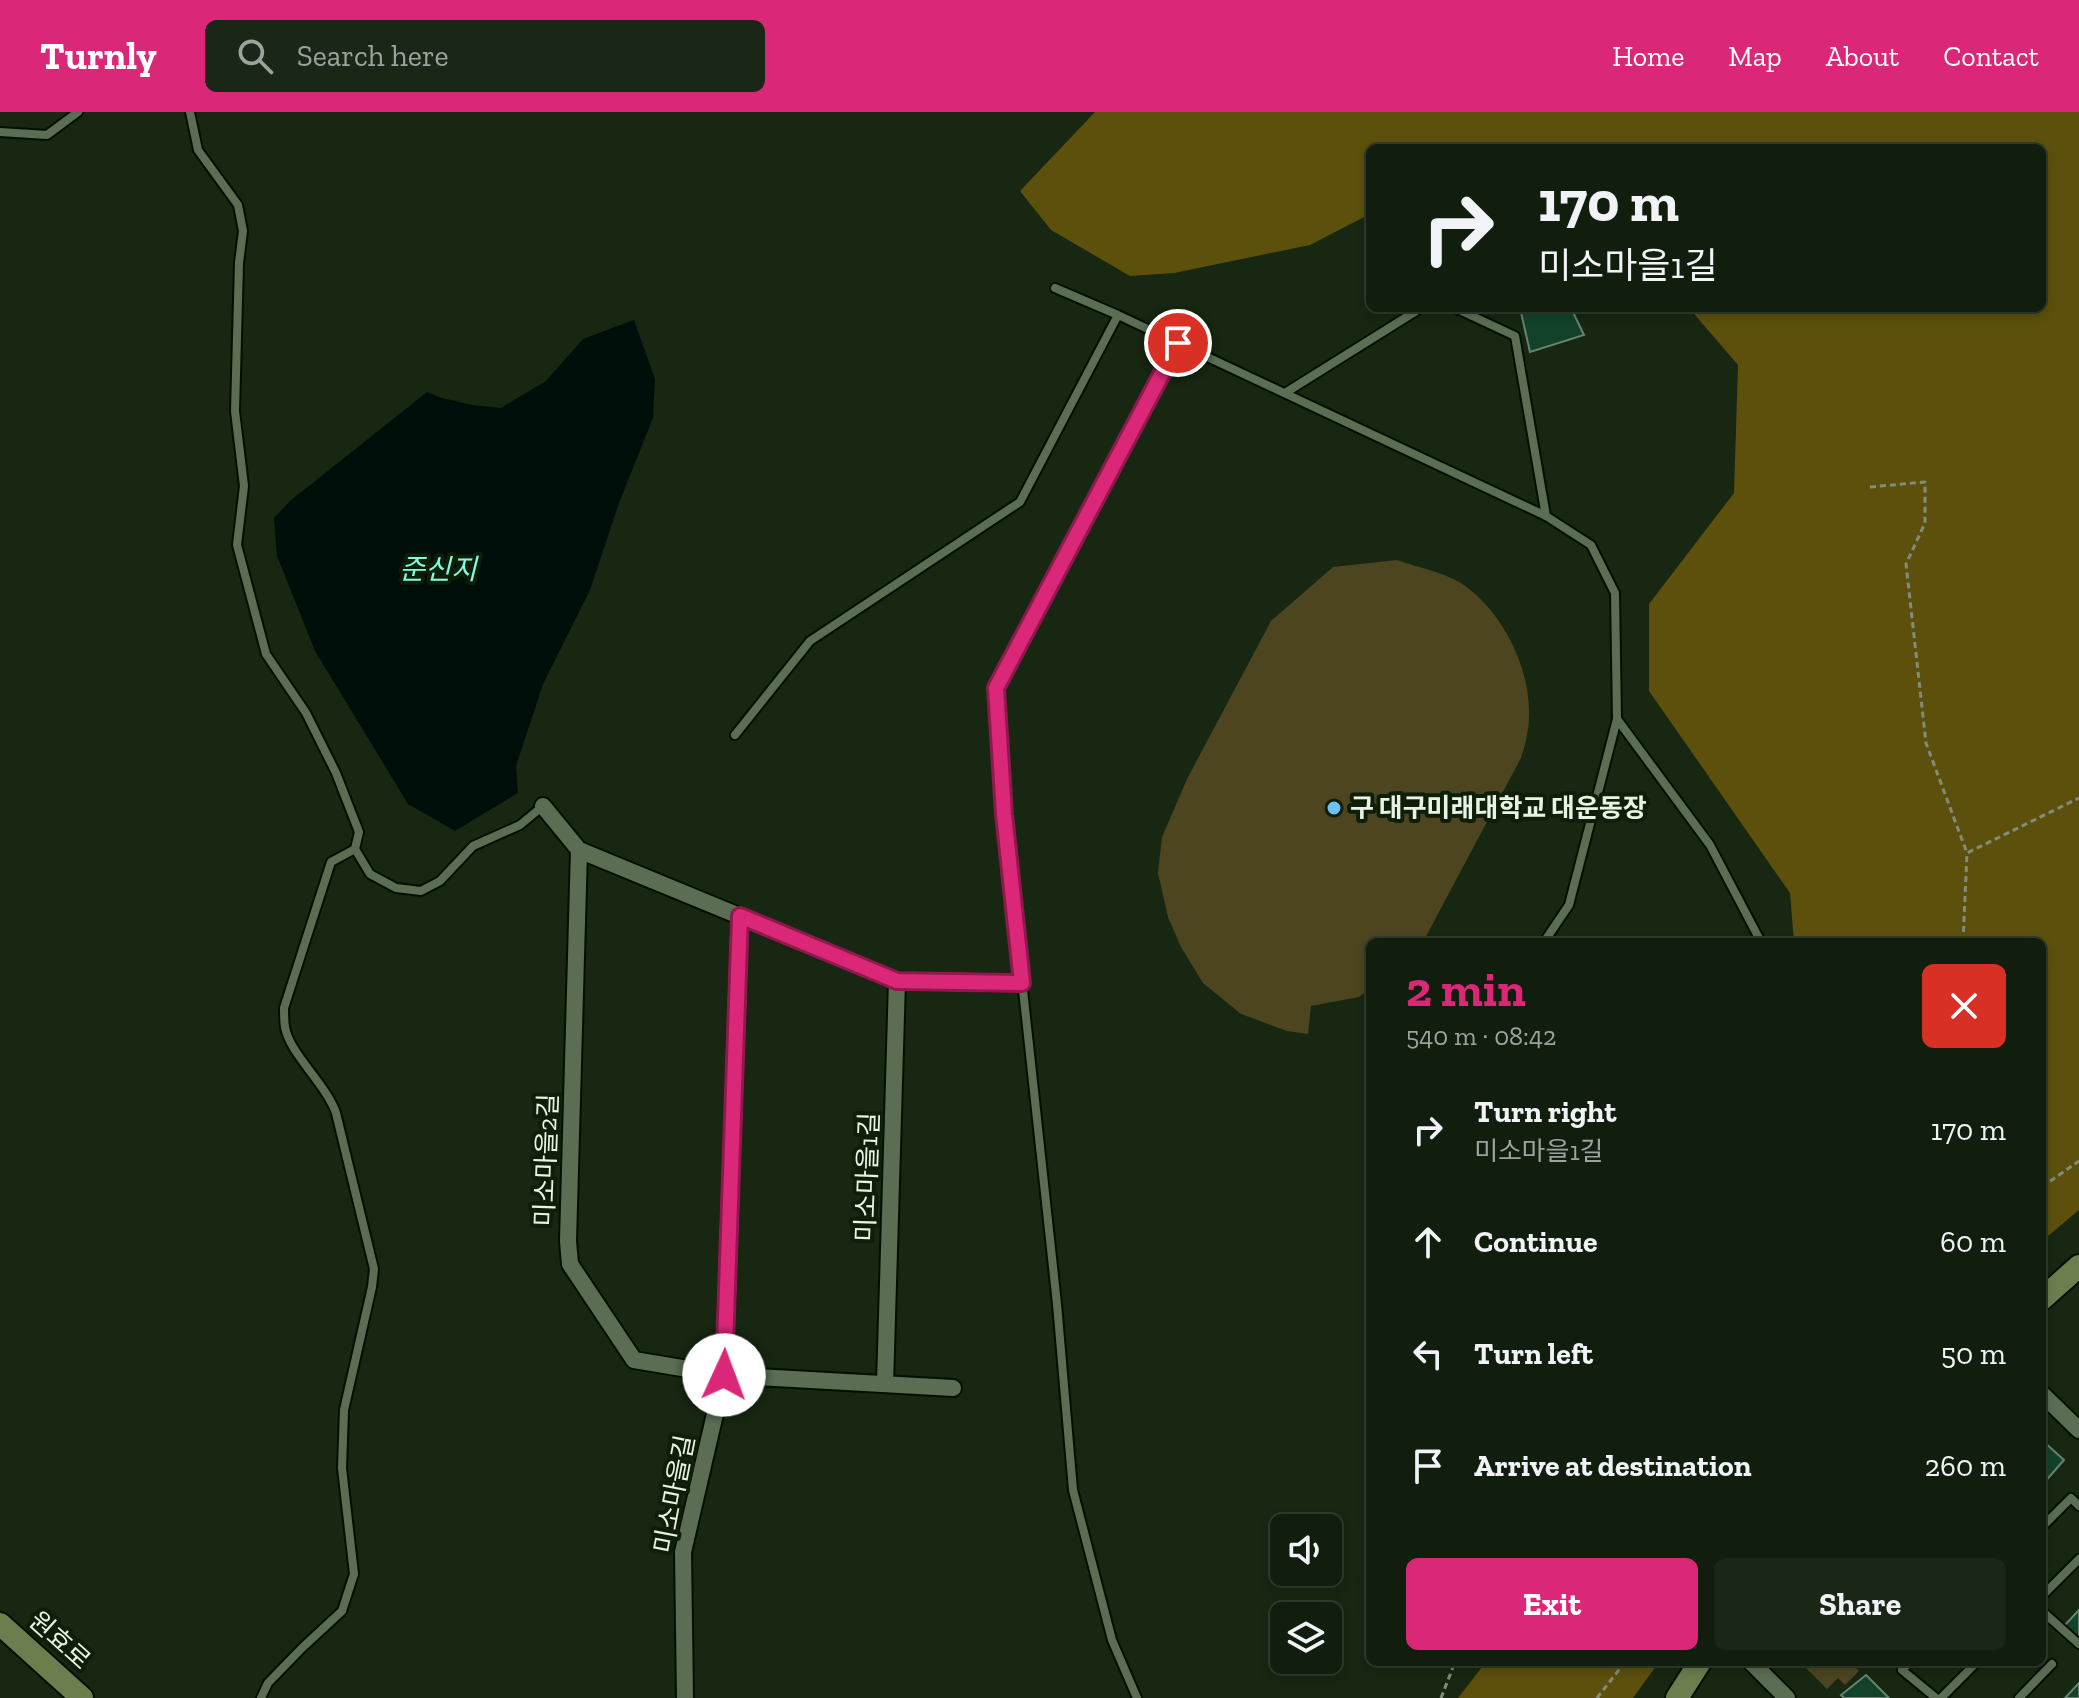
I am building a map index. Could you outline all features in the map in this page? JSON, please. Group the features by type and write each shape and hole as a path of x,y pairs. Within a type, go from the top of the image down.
{"main road":[{"path":"2046,1295 2079,1266"},
{"name":"원효로","path":"0,1624 82,1698"},
{"path":"1677,1698 1697,1666"}],"street":[{"path":"543,806 579,850 897,981 1022,983"},
{"name":"미소마을2길","path":"579,850 568,1241 570,1264 634,1360 724,1375"},
{"name":"미소마을길","path":"685,1698 683,1552 724,1375 740,916"},
{"name":"미소마을1길","path":"885,1384 897,981"},
{"path":"724,1375 953,1388"},
{"path":"2046,1398 2079,1430"},
{"path":"1755,1666 1787,1698"}],"lane":[{"path":"0,132 47,135 78,112"},
{"path":"190,112 198,150 238,205 243,231 237,309 235,411 244,486 237,545 266,654 306,713 336,773 359,832 355,849 370,874 396,888 421,891 440,881 473,846 520,825 543,806"},
{"path":"1055,288 1546,516 1591,545 1615,593 1617,719 1569,905 1547,938"},
{"path":"1285,393 1415,312"},
{"path":"1464,312 1515,336 1546,516"},
{"path":"735,735 810,641 1020,502 1118,315"},
{"path":"1137,1698 1112,1640 1073,1490 1057,1304 1004,814 996,688 1178,343"},
{"path":"1617,719 1710,845 1759,938"},
{"path":"261,1698 276,1674 342,1611 354,1574 342,1468 344,1410 374,1269 333,1105 285,1029 284,1008 331,862 355,849"},
{"path":"2046,1523 2071,1498 2079,1506"},
{"path":"2046,1592 2079,1559"},
{"path":"2046,1615 2079,1644"},
{"path":"2019,1698 2052,1664"},
{"path":"1906,1666 1902,1670 1938,1698 1973,1666"}],"path":[{"path":"1870,487 1925,482 1925,523 1906,564 1926,743 1967,853 1963,938"},
{"path":"1967,853 2079,798"},
{"path":"2046,1184 2079,1161"},
{"path":"1441,1698 1453,1666"},
{"path":"1597,1698 1622,1666"}],"shaded area":[{"path":"1095,112 2079,112 2079,1210 2046,1238 2046,938 1794,938 1790,893 1649,691 1649,604 1734,493 1738,365 1692,312 2046,312 2046,144 1366,144 1366,216 1310,245 1174,273 1130,276 1051,230 1020,191"},
{"name":"구 대구미래대학교 대운동장","path":"1397,560 1454,579 1475,594 1499,622 1517,655 1527,691 1529,722 1521,758 1425,938 1366,938 1366,991 1359,997 1311,1006 1308,1034 1287,1031 1241,1014 1203,983 1181,947 1168,917 1158,873 1162,837 1187,779 1271,621 1333,567"},
{"path":"1483,1666 1656,1666 1633,1698 1458,1698"},
{"path":"1804,1666 1854,1666 1859,1671 1845,1685 1838,1678 1827,1689"}],"water":[{"name":"준신지","path":"634,320 655,379 653,418 619,503 590,590 543,684 516,766 518,793 455,831 408,804 315,651 277,556 274,518 290,501 427,392 472,405 501,408 546,381 583,339"}],"building":[{"path":"1521,312 1573,312 1584,335 1530,352"},
{"path":"2046,1444 2064,1460 2046,1480"},
{"path":"2079,1610 2079,1640 2064,1626"},
{"path":"1866,1675 1889,1698 1844,1698 1841,1695"},
{"path":"2079,1683 2079,1698 2065,1698"}],"place":[{"name":"구 대구미래대학교 대운동장","path":"1334,808"}],"route":[{"path":"724,1375 740,916 897,981 1022,983 1004,814 996,688 1178,343"}]}
